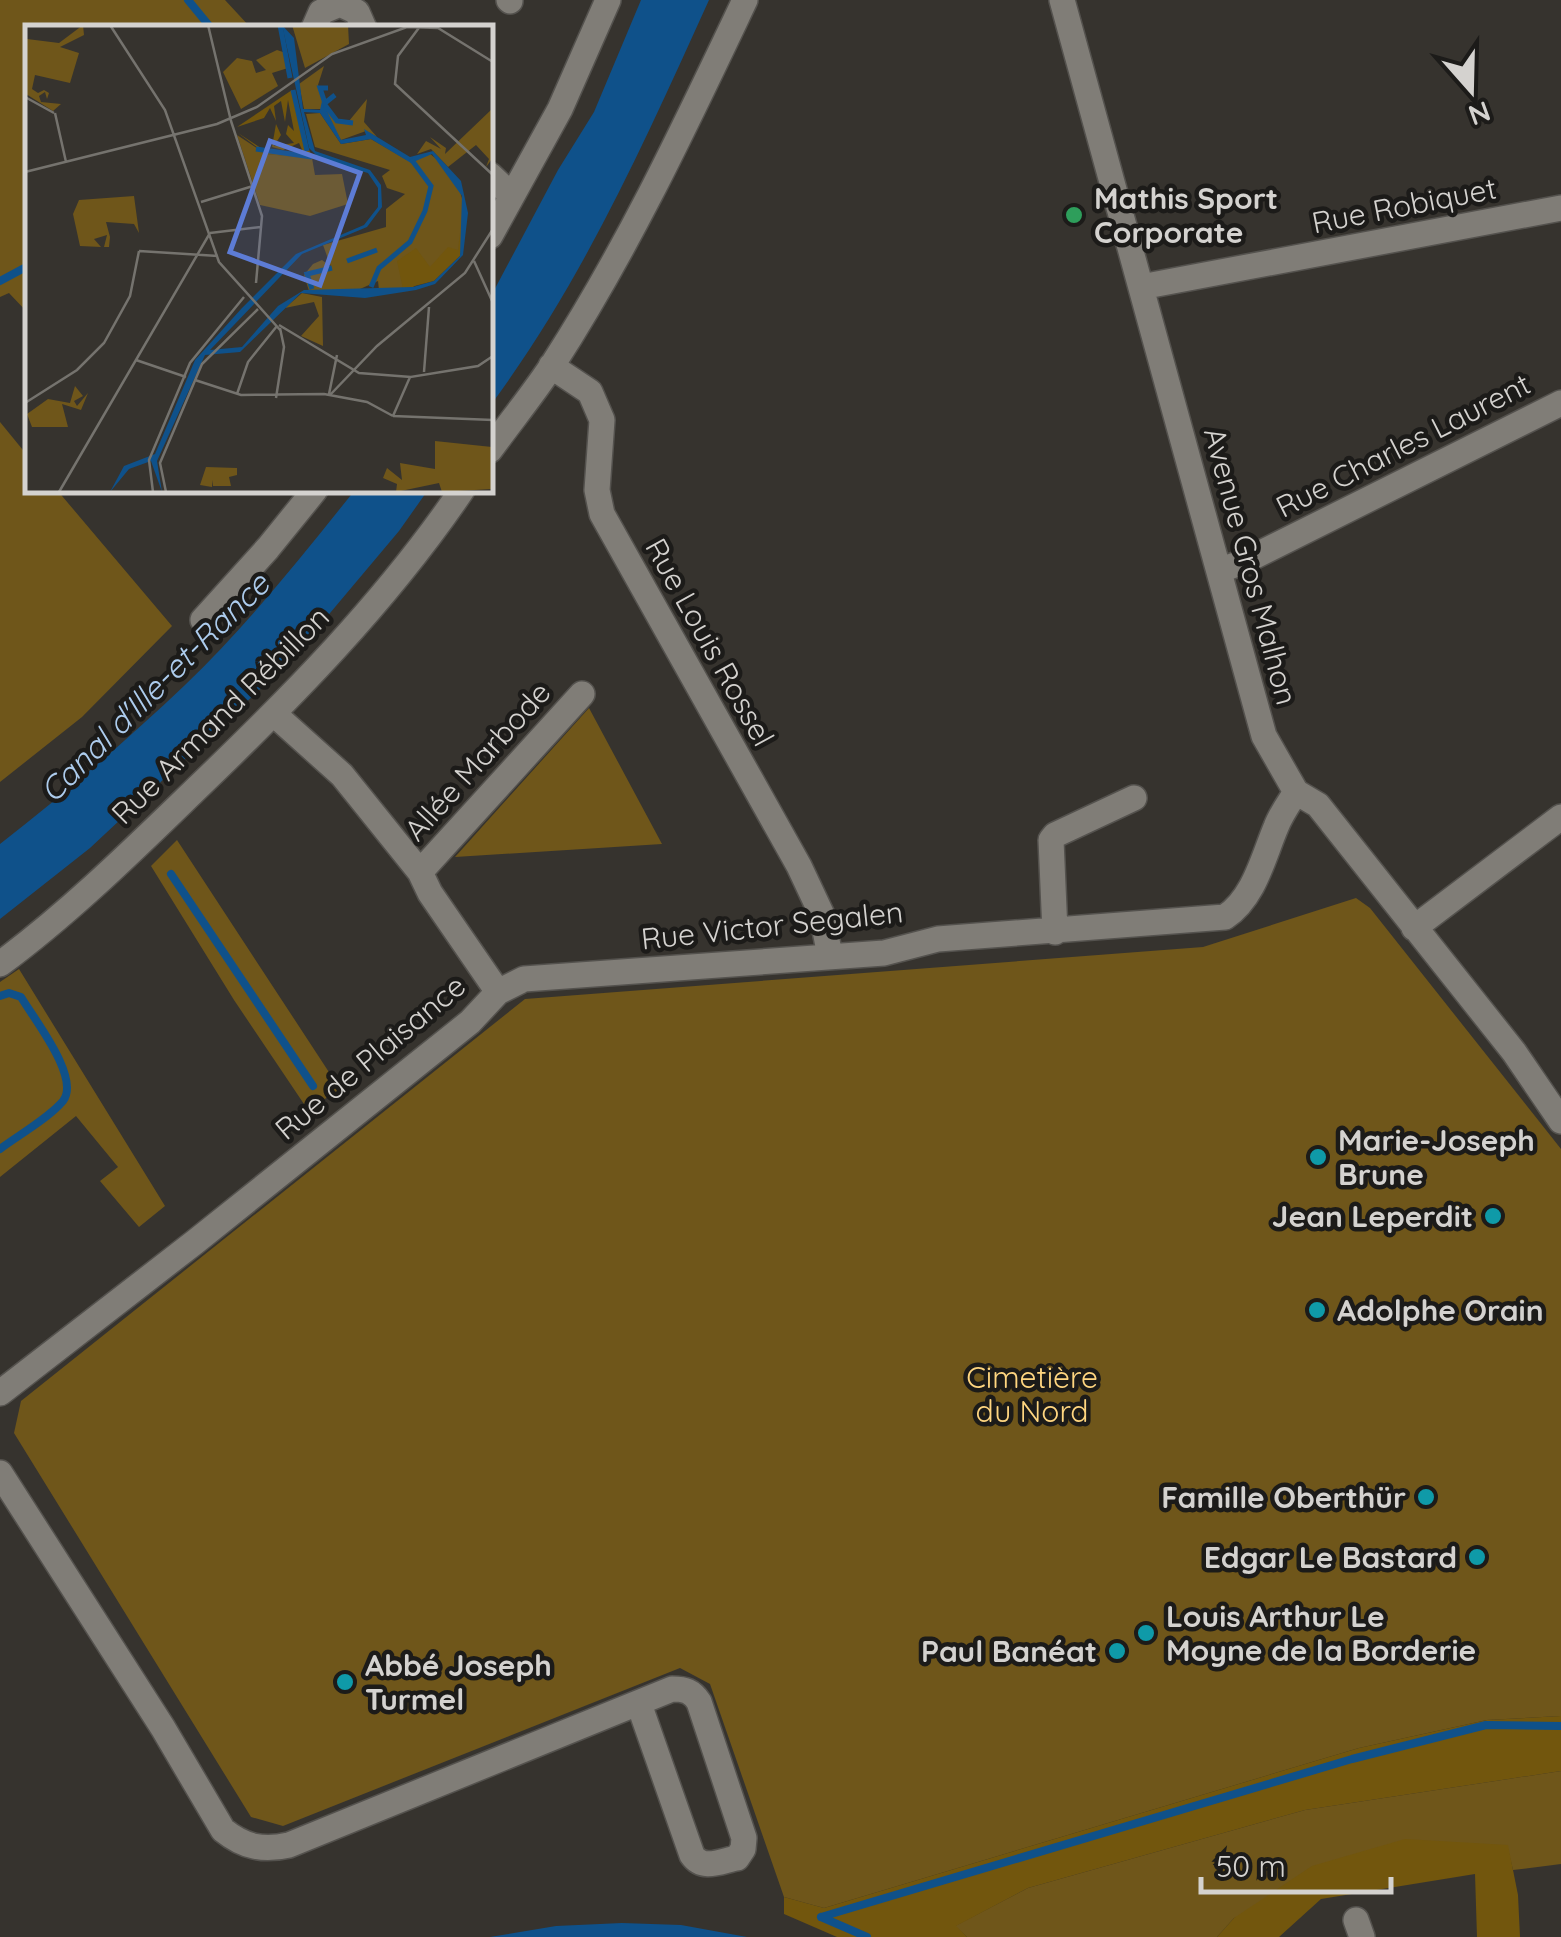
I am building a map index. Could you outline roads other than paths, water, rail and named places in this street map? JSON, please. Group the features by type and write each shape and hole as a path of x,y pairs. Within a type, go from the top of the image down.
{"street":[{"path":"492,232 560,109 608,0"},
{"path":"492,447 551,366 648,202 746,0"},
{"name":"Avenue Gros Malhon","path":"1062,0 1260,725 1296,792 1318,805 1514,1052 1561,1120"},
{"path":"315,25 321,12 330,6 340,4 363,13"},
{"path":"492,177 512,196"},
{"name":"Rue Robiquet","path":"1141,287 1561,208"},
{"name":"Rue Louis Rossel","path":"551,366 590,392 602,420 598,490 602,514 799,866 822,915 830,956"},
{"name":"Rue Charles Laurent","path":"1220,570 1241,564 1561,403"},
{"path":"203,620 313,492"},
{"name":"Rue Armand Rébillon","path":"0,964 108,872 274,714 421,551 461,492"},
{"name":"Allée Marbode","path":"420,872 582,694"},
{"name":"Rue de Plaisance","path":"0,1393 470,1022 498,992 430,893 420,872 342,775 274,714"},
{"name":"Rue Victor Segalen","path":"498,992 524,979 884,953 938,939 1225,916 1239,907 1277,822 1296,792"},
{"path":"1055,932 1051,840 1055,834 1134,798"},
{"path":"1414,928 1561,817"},
{"path":"0,1473 224,1830 238,1842 271,1849 288,1845 672,1689 684,1689 699,1702 744,1838 744,1849 738,1858 705,1865 697,1862 638,1704"}],"water":[{"path":"641,0 709,0 583,260 492,403 492,294 558,170 594,112"},
{"path":"353,492 427,492 399,531 288,663 90,848 0,919 0,844 163,706 273,590"},
{"path":"681,1925 747,1937 490,1937 556,1926"}],"waterway":[{"path":"188,0 209,25"},
{"path":"0,281 25,268"},
{"path":"171,874 313,1086"},
{"path":"0,996 9,993 21,997 61,1064 67,1091 50,1114 0,1149"},
{"path":"821,1917 1352,1759 1486,1725 1561,1726"},
{"path":"821,1917 867,1937"}],"place":[{"name":"Mathis Sport Corporate","path":"1074,215"},
{"name":"Marie-Joseph Brune","path":"1318,1157"},
{"name":"Jean Leperdit","path":"1493,1216"},
{"name":"Adolphe Orain","path":"1317,1310"},
{"name":"Famille Oberthür","path":"1426,1497"},
{"name":"Edgar Le Bastard","path":"1477,1557"},
{"name":"Louis Arthur Le Moyne de la Borderie","path":"1146,1633"},
{"name":"Paul Banéat","path":"1117,1651"},
{"name":"Abbé Joseph Turmel","path":"345,1682"}],"water label":[{"name":"Canal d'Ille-et-Rance","path":"154,687"}],"park label":[{"name":"Cimetière du Nord","path":"1032,1394"}]}
